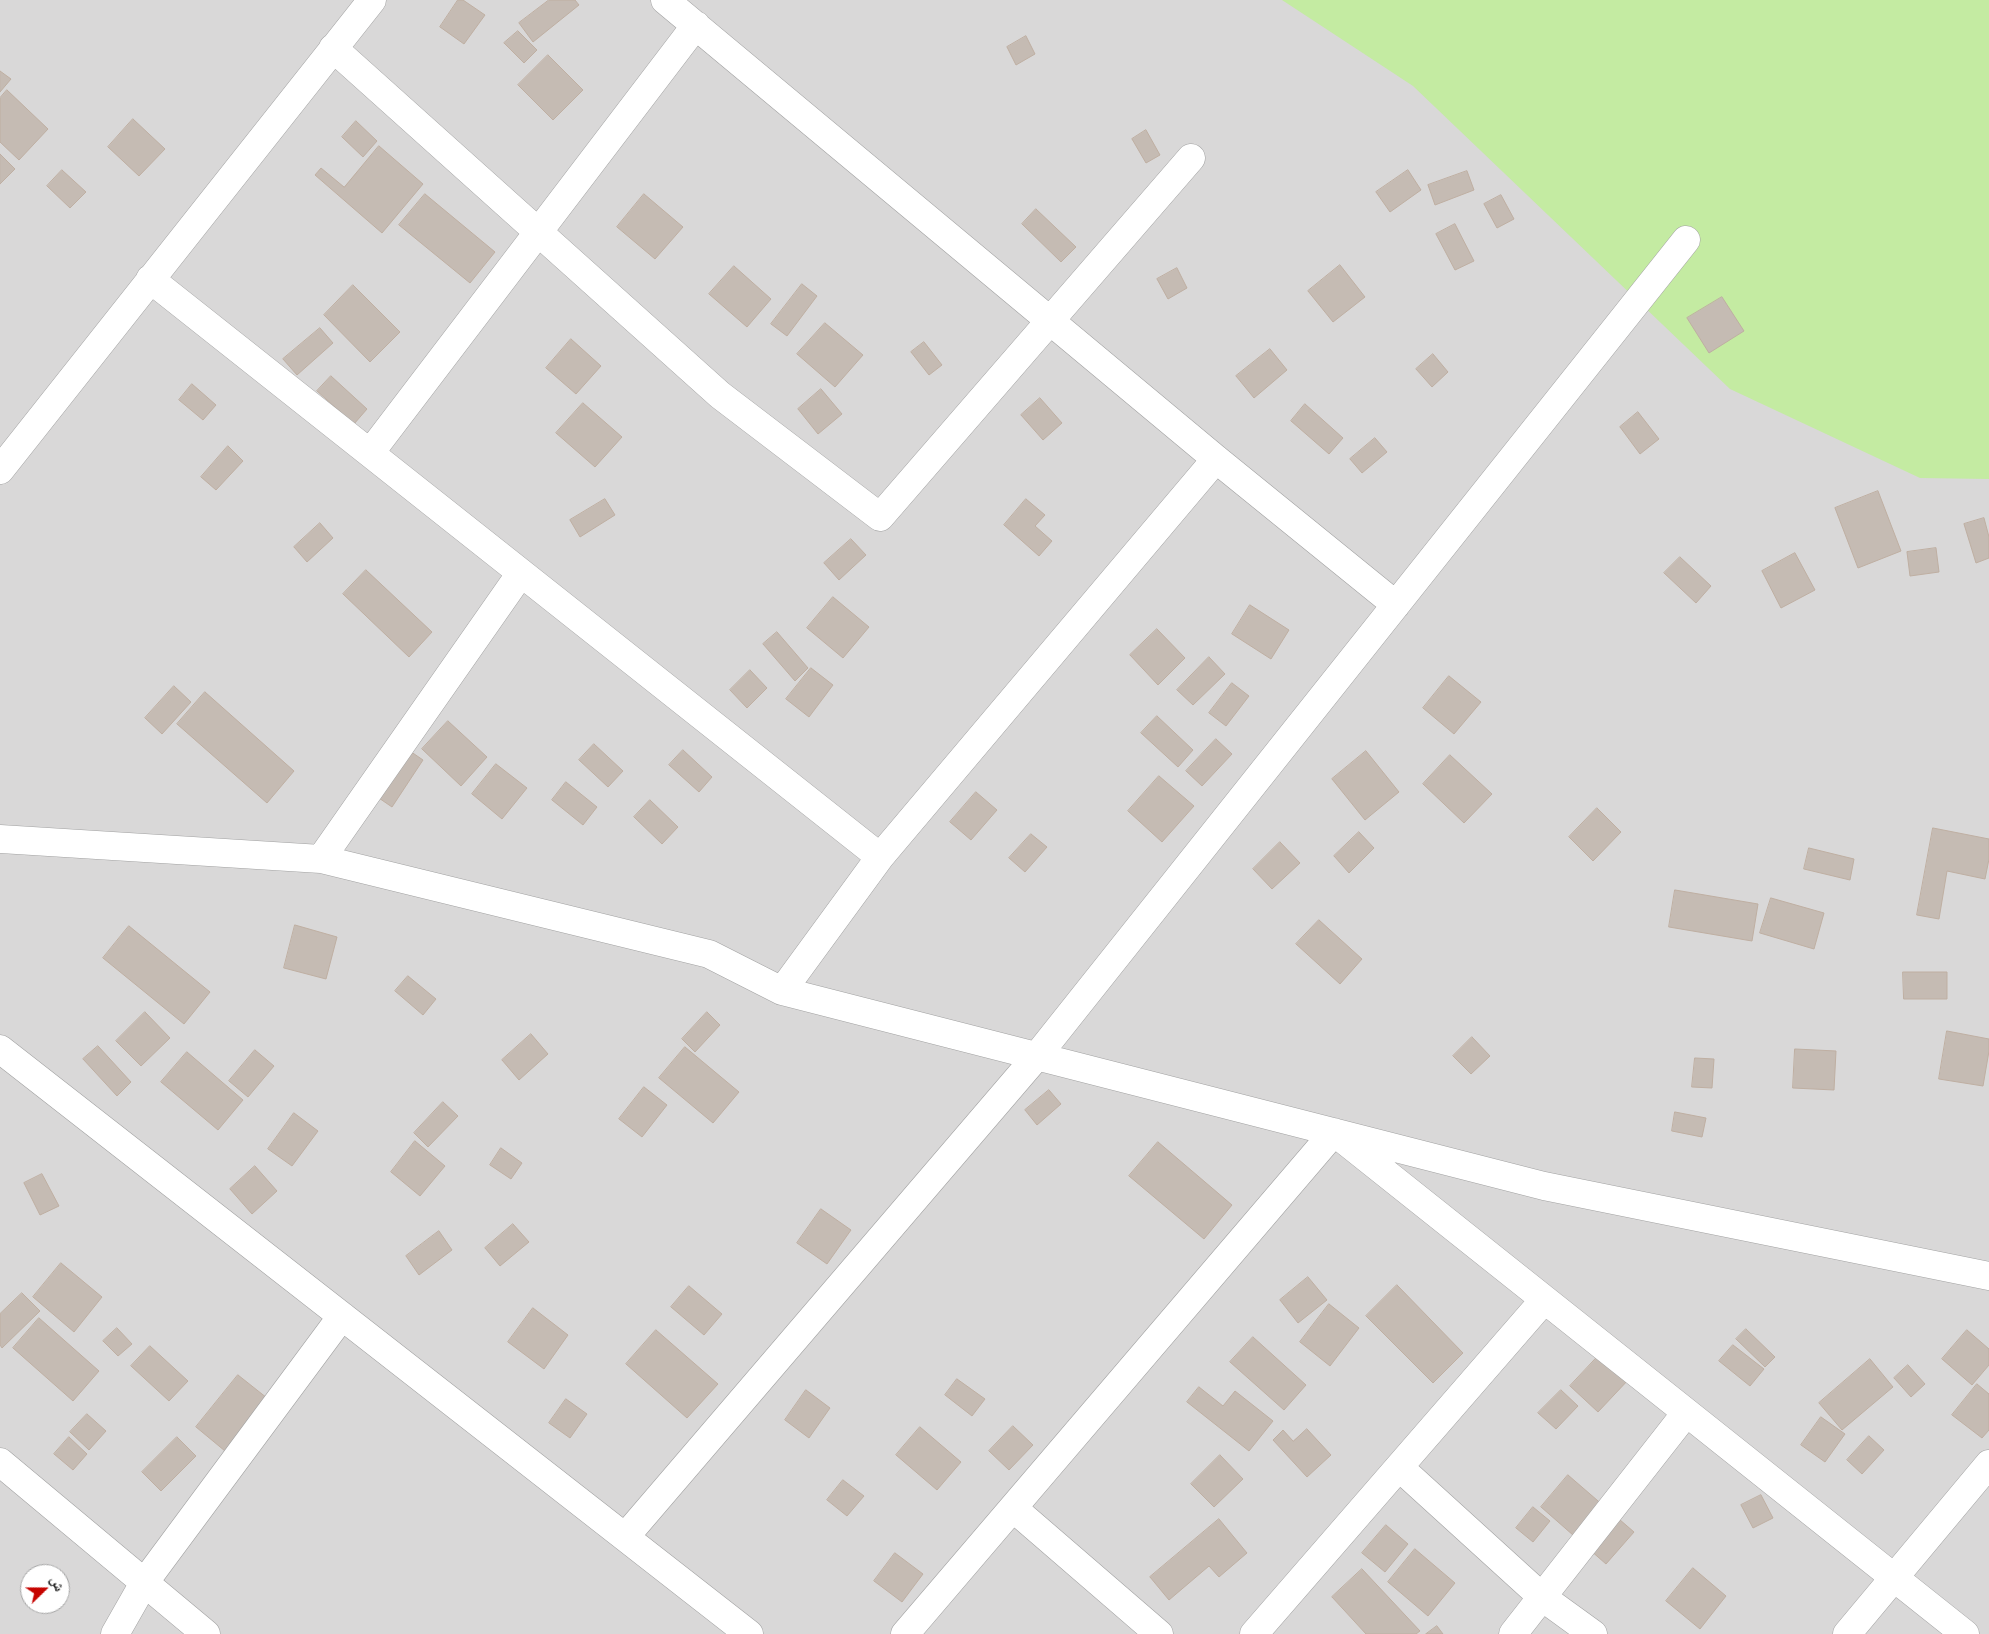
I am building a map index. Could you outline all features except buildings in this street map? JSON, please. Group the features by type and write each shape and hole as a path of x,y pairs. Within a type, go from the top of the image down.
{"street":[{"path":"0,470 372,0"},
{"path":"666,0 1216,459 1396,605"},
{"path":"370,453 696,25"},
{"path":"333,48 720,395 880,518 1191,158"},
{"path":"624,1537 1037,1056 1686,240"},
{"path":"150,279 880,857"},
{"path":"782,991 880,857 1216,459"},
{"path":"321,859 522,573"},
{"path":"0,839 321,859 709,954 782,991 1544,1186 1989,1276"},
{"path":"0,1049 749,1634"},
{"path":"1334,1132 1965,1634"},
{"path":"905,1634 1334,1132"},
{"path":"1254,1634 1544,1300"},
{"path":"116,1634 144,1583 342,1316"},
{"path":"1513,1634 1686,1413"},
{"path":"0,1462 206,1634"},
{"path":"1847,1634 1989,1464"},
{"path":"1399,1467 1542,1597 1593,1634"},
{"path":"1013,1508 1159,1634"}],"shaded area":[{"path":"0,0 1989,0 1989,1634 0,1634"}],"green space":[{"path":"1282,0 1989,0 1989,479 1920,478 1730,389 1413,86"}]}
